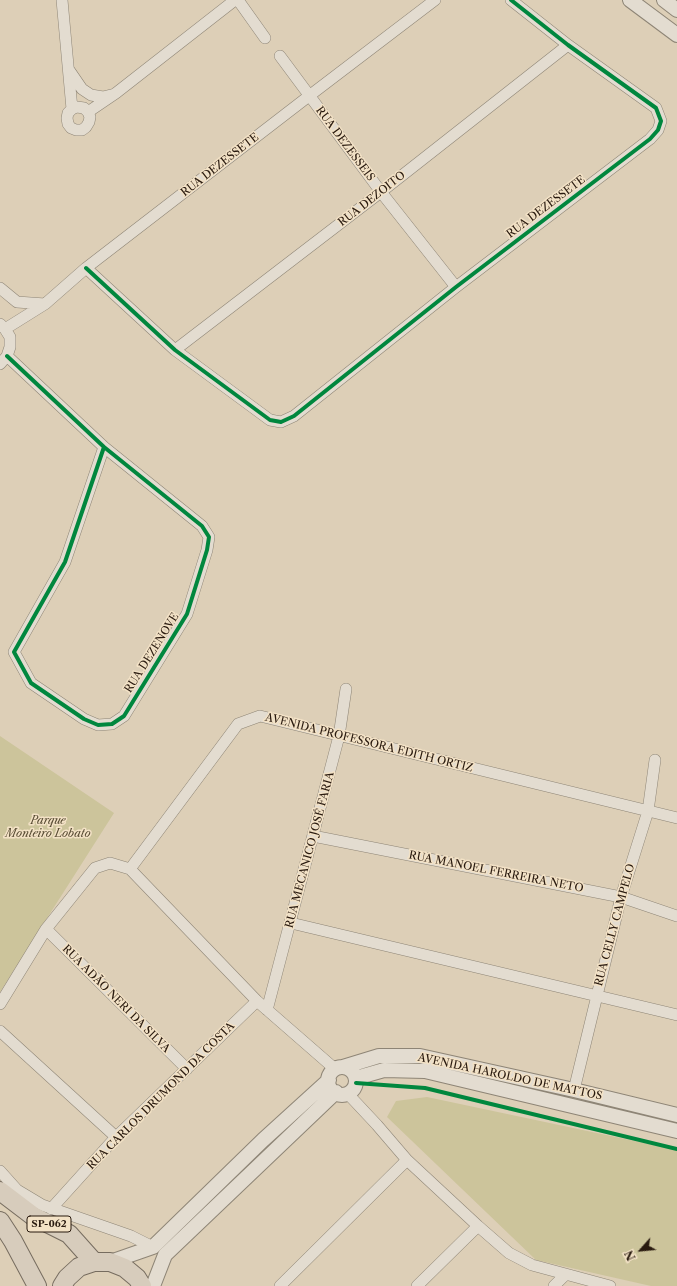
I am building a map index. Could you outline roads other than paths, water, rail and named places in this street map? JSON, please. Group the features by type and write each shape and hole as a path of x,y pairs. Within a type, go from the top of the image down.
{"main road":[{"name":"SP-062","path":"0,1191 33,1216 69,1234 95,1264 125,1268 144,1284"},
{"name":"SP-062","path":"0,1220 14,1241 37,1286"},
{"path":"62,1286 67,1278 95,1264"}],"street":[{"path":"62,0 72,109"},
{"path":"88,112 116,93 236,0 266,38"},
{"name":"RUA DEZESSETE","path":"3,326 45,304 86,268 435,0"},
{"name":"RUA DEZESSETE","path":"175,350 270,420 281,422 294,416 456,287 650,139 658,130 661,121 656,108 568,45 511,0"},
{"path":"630,0 677,35"},
{"path":"664,0 677,10"},
{"name":"RUA DEZOITO","path":"175,350 381,192 568,45"},
{"name":"RUA DEZESSEIS","path":"280,56 381,192 456,287"},
{"path":"69,69 82,89 92,95 103,97 116,93"},
{"path":"78,107 84,108 88,112 90,117 89,122 82,130 71,128 68,124 68,113 72,109 78,107"},
{"path":"86,268 175,350"},
{"path":"0,288 17,302 45,304"},
{"path":"3,326 10,337 10,347 4,360"},
{"name":"RUA DEZENOVE","path":"4,360 104,447 202,526 208,537 207,550 187,614 124,716 112,724 98,725 84,719 31,683 14,652 66,562 104,447"},
{"name":"RUA MECANICO JOSÉ FARIA","path":"267,1010 339,736 346,689"},
{"name":"AVENIDA PROFESSORA EDITH ORTIZ","path":"130,869 238,724 260,716 677,818"},
{"name":"RUA CELLY CAMPELO","path":"574,1090 621,897 648,811 655,760"},
{"name":"RUA MANOEL FERREIRA NETO","path":"313,836 621,897 677,916"},
{"path":"0,1004 46,929 95,868 110,863 130,869 257,1001 336,1072 351,1070 356,1078 355,1087 342,1093 165,1255 144,1284"},
{"path":"291,923 677,1015"},
{"name":"RUA ADÃO NERI DA SILVA","path":"46,929 187,1069"},
{"name":"RUA CARLOS DRUMOND DA COSTA","path":"51,1209 116,1137 257,1001"},
{"path":"0,1031 116,1137"},
{"name":"AVENIDA HAROLDO DE MATTOS","path":"95,1264 134,1254 153,1247 263,1140 336,1072 378,1056 420,1056 574,1090 677,1115"},
{"name":"AVENIDA HAROLDO DE MATTOS","path":"356,1078 384,1070 425,1071 677,1131"},
{"path":"336,1072 331,1088 342,1093 377,1125 407,1160 509,1253 532,1265 610,1286"},
{"path":"280,1286 407,1160"},
{"path":"0,1171 17,1190 51,1209 131,1236 153,1247"},
{"path":"417,1286 478,1226"},
{"path":"131,1236 134,1254"},
{"path":"554,1286 566,1275"}],"park label":[{"name":"Parque Monteiro Lobato","path":"48,827"}]}
